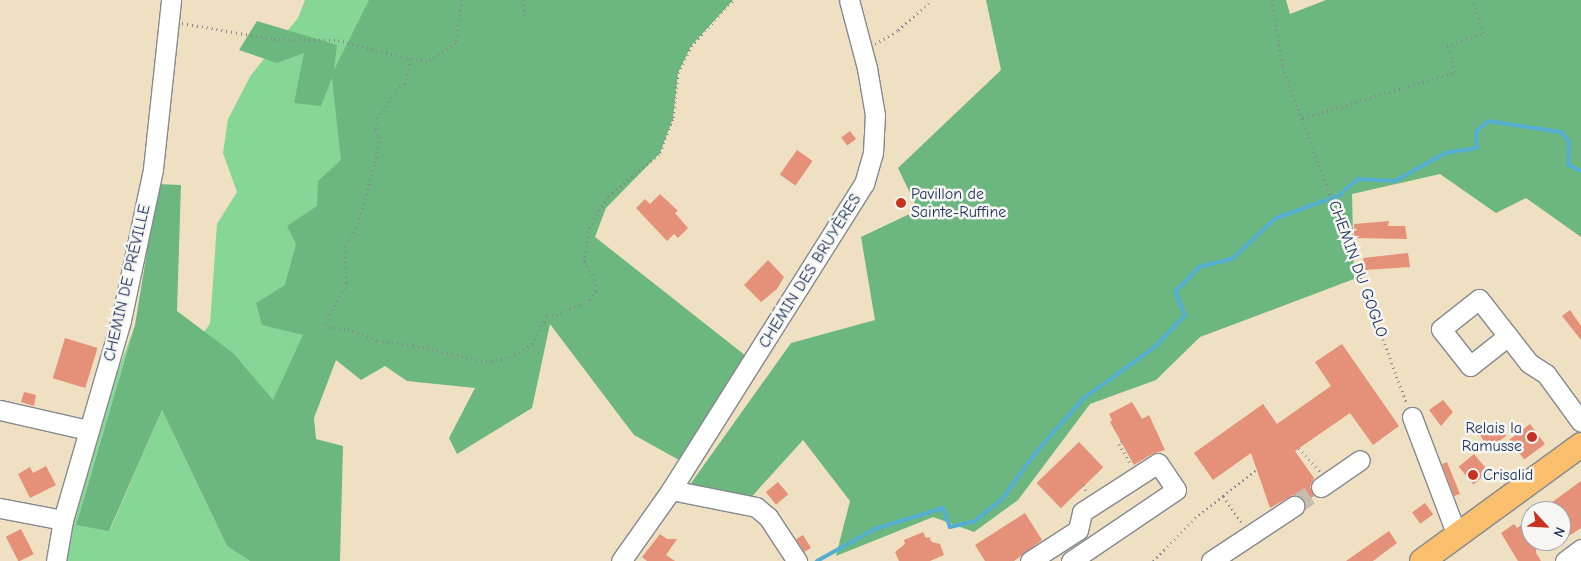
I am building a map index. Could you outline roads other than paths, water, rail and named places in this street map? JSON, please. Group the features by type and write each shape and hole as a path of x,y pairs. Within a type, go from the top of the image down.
{"main road":[{"path":"1422,561 1581,446"}],"street":[{"name":"CHEMIN DE PRÉVILLE","path":"56,561 63,520 122,320 153,170 171,0"},
{"name":"CHEMIN DES BRUYÈRES","path":"621,561 671,490 864,184 876,135 863,51 849,0"},
{"path":"1508,336 1529,363 1546,374 1581,422"},
{"path":"0,410 88,430"},
{"path":"1412,417 1454,525 1460,533"},
{"path":"1324,485 1360,460"},
{"path":"1030,561 1078,530 1082,512 1158,463 1176,490 1071,561"},
{"path":"671,490 756,507 768,517 796,561"},
{"path":"1211,561 1294,506"},
{"path":"0,508 63,520"},
{"path":"1565,561 1581,549"}],"waterway":[{"path":"817,561 875,529 943,508 950,527 975,521 1002,499 1036,452 1084,398 1155,347 1185,315 1175,292 1199,267 1232,259 1276,218 1338,196 1358,179 1395,181 1445,153 1477,148 1476,132 1488,121 1561,132 1569,142 1568,165 1581,171"}],"tunnel":[{"path":"1294,506 1321,487"}],"place":[{"name":"Pavillon de Sainte-Ruffine","path":"901,203"},
{"name":"Relais la Ramusse","path":"1532,437"},
{"name":"Crisalid","path":"1473,475"}]}
